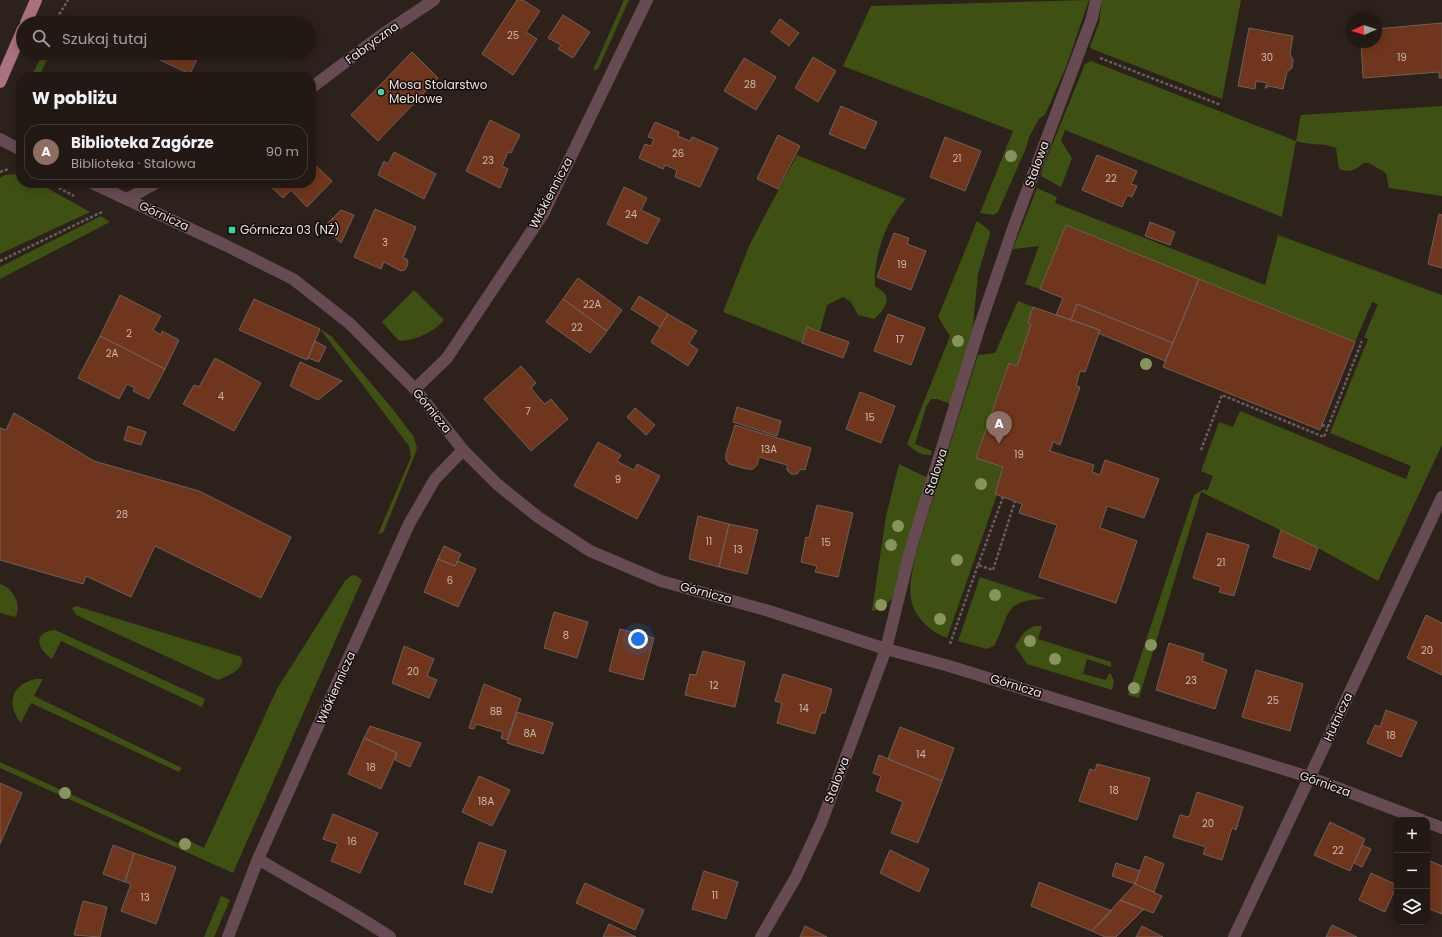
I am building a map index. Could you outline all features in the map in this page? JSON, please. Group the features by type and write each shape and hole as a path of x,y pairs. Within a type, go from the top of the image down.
{"main road":[{"path":"29,16 36,0"},
{"path":"0,82 16,46"}],"street":[{"name":"Fabryczna","path":"316,84 380,36 434,0"},
{"name":"Włókiennicza","path":"415,389 447,358 543,214 647,0"},
{"name":"Stalowa","path":"761,937 796,877 822,821 886,649 912,548 980,326 1015,224 1080,51 1096,0"},
{"path":"0,139 16,147"},
{"name":"Górnicza","path":"103,188 227,246 292,280 348,323 415,389 463,450 497,484 532,512 590,551 661,581 769,611 886,649 956,668 1309,777 1414,817"},
{"path":"127,199 147,188"},
{"name":"Włókiennicza","path":"228,937 258,859 409,524 435,478 463,450"},
{"name":"Hutnicza","path":"1234,937 1442,498"},
{"path":"1430,823 1442,828"},
{"path":"258,859 298,884 367,922 390,937"}],"path":[{"path":"58,16 68,0"},
{"path":"1080,51 1124,66 1221,105"},
{"path":"0,261 105,210"},
{"path":"1201,450 1222,395 1324,437 1362,341"},
{"path":"1322,425 1328,427"},
{"path":"949,646 1002,497"},
{"path":"978,565 993,570 1015,501"}],"green space":[{"path":"624,0 629,0 598,69 593,70"},
{"path":"1089,0 1066,67 1045,115 1039,119 1029,137 1026,148 998,212 993,215 980,213 1013,131 843,66 871,6"},
{"path":"1102,0 1241,0 1222,99 1092,49 1090,47 1099,23"},
{"path":"40,60 47,60 41,72 34,72"},
{"path":"1091,61 1296,141 1282,217 1065,130 1061,141 1072,158 1061,187 1041,176 1043,167 1085,64"},
{"path":"1442,106 1442,196 1389,188 1386,173 1369,163 1363,163 1352,170 1346,171 1339,169 1336,148 1326,145 1296,141 1301,115"},
{"path":"797,155 906,199 892,218 887,228 876,263 875,286 885,294 887,301 881,312 874,319 858,315 851,302 843,297 827,305 820,331 807,327 802,343 723,312 750,244"},
{"path":"5,175 16,175 16,188 47,188 90,212 0,254 0,178"},
{"path":"1037,188 1057,197 1055,203 1265,285 1278,235 1442,295 1442,445 1378,581 1318,548 1201,492 1139,698 1128,695 1194,495 1204,489 1207,491 1213,476 1201,471 1219,422 1233,427 1240,411 1406,479 1411,466 1330,433 1368,339 1364,337 1378,304 1372,302 1355,342 1066,225 1040,289 1025,284 1039,246 1013,249"},
{"path":"101,216 110,222 0,279 0,267"},
{"path":"977,221 989,230 990,234 978,274 972,334 950,404 937,399 931,399 926,407 915,444 932,451 931,455 924,455 907,444 950,336 938,317"},
{"path":"414,290 444,320 424,335 399,341 382,322"},
{"path":"1018,301 1033,307 1028,323 1031,324 1017,366 1009,363 976,457 1003,467 995,494 997,495 947,638 932,630 924,623 917,615 913,607 910,590 916,553 978,355 995,353"},
{"path":"320,329 331,336 391,407 414,437 417,448 383,533 378,534 411,457 409,446"},
{"path":"899,464 928,478 892,599 880,609 872,611 886,516"},
{"path":"355,575 362,580 233,873 0,768 0,762 182,845 185,839 204,848 277,689 345,581 351,576"},
{"path":"980,577 1046,599 1021,602 1014,606 1006,618 994,646 987,649 958,641"},
{"path":"0,584 9,589 15,597 18,607 15,617 0,613"},
{"path":"76,606 239,656 242,658 242,662 238,669 234,672 218,680 76,615 72,608"},
{"path":"1034,626 1042,626 1038,639 1111,662 1111,667 1087,659 1083,674 1106,680 1109,673 1111,674 1114,681 1112,690 1027,664 1015,646 1024,632"},
{"path":"55,630 205,699 202,707 61,641 52,659 43,651 39,642 40,637 43,634 48,631"},
{"path":"35,679 43,679 34,696 182,768 179,772 31,703 21,723 13,709 13,696 21,686"},
{"path":"221,896 230,900 214,937 204,937"}],"building":[{"path":"517,0 523,0 540,11 526,32 537,39 513,75 482,54"},
{"path":"563,15 590,32 573,58 558,49 561,45 548,38"},
{"path":"780,19 799,33 789,46 771,32"},
{"path":"1442,23 1442,78 1439,78 1439,72 1363,78 1361,48 1382,48 1382,28"},
{"path":"1249,28 1293,36 1290,54 1293,60 1292,68 1287,72 1283,89 1268,86 1265,88 1267,83 1256,81 1255,89 1238,86"},
{"path":"412,52 438,78 378,141 351,115"},
{"path":"813,57 836,71 818,102 795,88"},
{"path":"744,58 776,77 756,110 724,91"},
{"path":"160,60 197,60 191,72 186,72"},
{"path":"841,106 877,122 865,149 829,134"},
{"path":"490,120 520,135 511,153 508,152 502,166 508,169 500,188 466,171"},
{"path":"655,122 679,132 678,136 690,141 692,137 718,148 700,187 675,177 677,170 665,165 663,169 639,158 645,144 651,146 654,139 648,137"},
{"path":"778,135 800,146 778,189 757,179"},
{"path":"945,137 981,151 965,191 930,177"},
{"path":"394,152 436,174 424,199 378,175 384,161 388,164"},
{"path":"1097,155 1137,171 1131,184 1137,186 1132,197 1127,195 1122,207 1082,190"},
{"path":"316,166 332,181 307,207 291,190 283,198 272,188 316,188"},
{"path":"624,187 647,198 641,210 660,219 647,244 607,224"},
{"path":"375,209 416,227 403,258 407,259 408,264 405,270 401,271 384,262 381,269 354,257"},
{"path":"341,210 354,215 341,243 324,227"},
{"path":"1439,214 1442,215 1442,268 1428,264"},
{"path":"1150,222 1175,232 1170,245 1145,236"},
{"path":"1066,225 1199,279 1173,343 1077,304 1071,320 1056,315 1063,298 1040,289"},
{"path":"894,233 909,238 907,244 926,251 911,290 877,277"},
{"path":"578,278 622,310 607,331 563,299"},
{"path":"1199,279 1355,342 1320,430 1163,367"},
{"path":"120,295 161,316 153,330 161,335 162,331 179,340 165,369 100,336"},
{"path":"639,296 668,314 660,327 631,309"},
{"path":"254,299 320,329 307,360 239,330"},
{"path":"563,299 607,331 590,353 546,322"},
{"path":"1077,304 1173,343 1165,361 1098,333 1100,330 1071,320"},
{"path":"1033,307 1100,330 1085,372 1080,371 1076,386 1080,387 1060,445 1053,442 1050,451 1094,465 1092,472 1100,475 1105,460 1159,479 1144,518 1107,506 1100,528 1137,541 1116,603 1039,577 1057,525 1019,513 1022,504 995,494 1003,467 976,458 1009,363 1017,366 1031,324 1028,323"},
{"path":"668,314 697,331 689,343 698,350 688,366 651,342"},
{"path":"888,314 925,328 911,365 874,351"},
{"path":"807,327 849,342 843,358 802,343"},
{"path":"100,336 165,369 149,399 133,391 135,388 127,384 119,399 78,378"},
{"path":"315,341 326,347 319,362 308,358"},
{"path":"215,358 261,383 234,431 183,404 194,385 199,387"},
{"path":"300,362 342,381 318,400 290,386"},
{"path":"521,366 536,383 531,388 539,398 545,404 551,399 568,419 531,451 484,399"},
{"path":"860,392 895,406 881,443 846,429"},
{"path":"737,407 781,421 777,436 733,422"},
{"path":"635,408 655,425 646,435 627,417"},
{"path":"14,413 94,461 199,491 291,537 261,598 155,546 131,597 86,576 83,584 0,560 0,428 6,430"},
{"path":"735,425 811,448 805,470 801,469 797,474 791,474 787,470 787,465 759,457 757,465 753,469 747,469 729,464 726,460 726,454"},
{"path":"128,426 146,432 141,445 124,440"},
{"path":"598,442 621,455 617,461 622,464 634,470 637,464 660,476 637,519 574,486"},
{"path":"817,505 853,513 838,577 815,572 817,566 801,562 806,537 809,538"},
{"path":"698,516 729,524 719,567 689,559"},
{"path":"729,524 758,530 747,574 719,567"},
{"path":"1281,530 1318,548 1310,570 1273,557"},
{"path":"1207,533 1249,545 1234,596 1219,592 1221,587 1193,578"},
{"path":"444,546 461,554 455,566 438,559"},
{"path":"438,559 455,566 458,561 476,569 458,607 424,592"},
{"path":"554,612 588,622 577,658 544,648"},
{"path":"1426,615 1442,623 1442,675 1407,658"},
{"path":"620,629 654,638 643,680 609,671"},
{"path":"1169,643 1204,654 1202,661 1227,670 1215,709 1156,690"},
{"path":"404,646 434,659 427,676 437,680 429,698 392,683"},
{"path":"703,651 745,662 735,707 685,695 690,674 696,675"},
{"path":"1256,670 1303,684 1290,731 1242,717"},
{"path":"783,674 832,689 825,713 821,713 815,734 777,723 782,703 775,701"},
{"path":"484,684 521,699 507,740 501,738 503,732 476,724 474,729 469,728"},
{"path":"1386,710 1417,722 1401,757 1367,743 1375,725 1380,727"},
{"path":"517,712 553,723 543,754 507,743"},
{"path":"370,726 421,743 410,767 395,760 397,753 364,738"},
{"path":"900,727 954,748 942,781 888,759"},
{"path":"364,738 397,753 381,789 348,774"},
{"path":"879,755 942,781 918,843 891,833 903,802 876,791 881,776 873,773"},
{"path":"1097,764 1150,778 1137,820 1079,801 1090,769 1095,771"},
{"path":"479,776 510,790 492,826 462,812"},
{"path":"0,783 22,793 0,844"},
{"path":"1197,792 1243,807 1236,830 1232,828 1222,860 1203,854 1206,847 1173,837 1180,815 1189,817"},
{"path":"333,814 378,833 360,873 331,861 338,844 323,839"},
{"path":"1330,822 1365,839 1350,871 1314,855"},
{"path":"479,842 506,851 492,893 464,884"},
{"path":"113,845 134,853 125,882 103,874"},
{"path":"1362,845 1371,849 1362,867 1354,863"},
{"path":"890,850 929,869 919,892 880,873"},
{"path":"134,853 176,867 156,924 121,911 131,884 125,882"},
{"path":"1145,856 1164,864 1154,892 1135,884"},
{"path":"1430,861 1442,866 1442,914 1430,909"},
{"path":"1116,863 1140,871 1135,884 1112,876"},
{"path":"704,871 738,882 726,919 692,909"},
{"path":"1371,873 1394,884 1394,892 1385,912 1359,900"},
{"path":"1039,882 1112,911 1092,931 1031,906"},
{"path":"585,883 644,910 635,930 576,903"},
{"path":"1135,884 1162,896 1153,913 1120,900"},
{"path":"1120,900 1144,909 1116,937 1105,937 1092,931"},
{"path":"83,901 107,907 100,937 74,935"},
{"path":"609,924 636,937 603,937"},
{"path":"1332,925 1357,937 1326,937"},
{"path":"805,926 827,937 800,937"},
{"path":"1142,926 1163,937 1136,937"}],"place":[{"name":"Mosa Stolarstwo Meblowe","path":"381,92"},
{"name":"Górnicza 03 (NŻ)","path":"232,230"},
{"name":"Biblioteka Zagórze","path":"999,444"}]}
